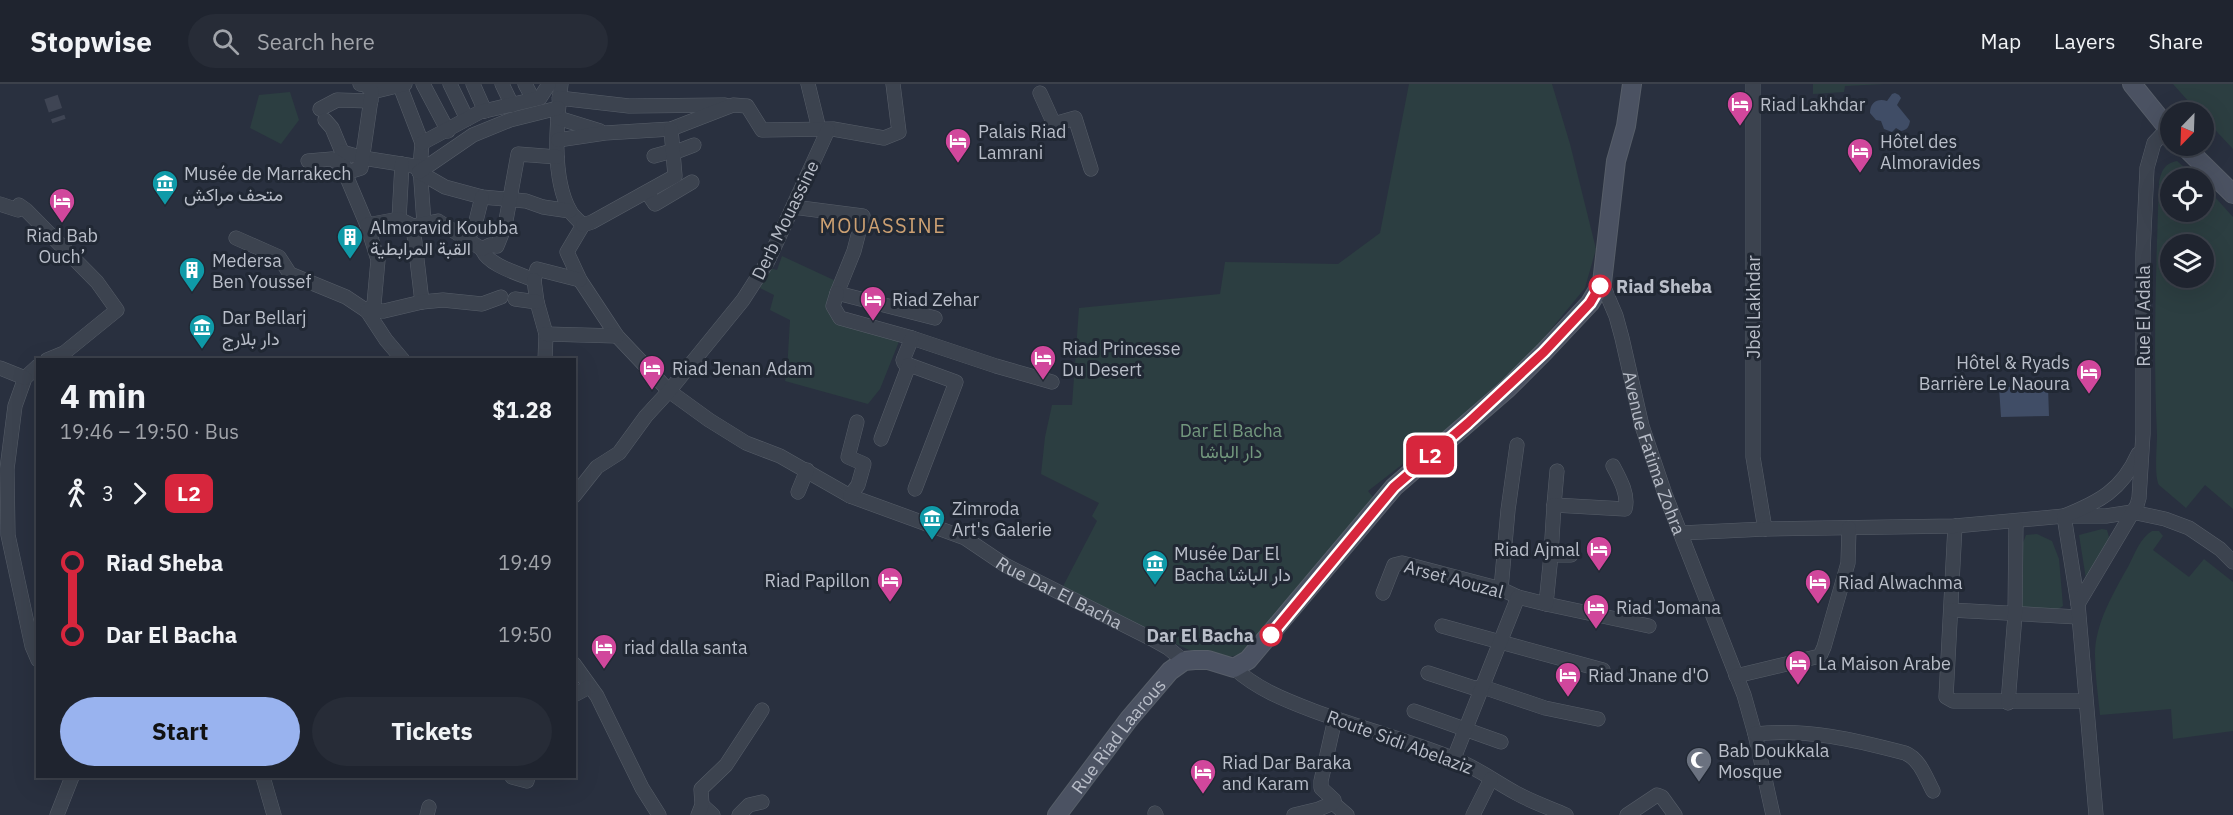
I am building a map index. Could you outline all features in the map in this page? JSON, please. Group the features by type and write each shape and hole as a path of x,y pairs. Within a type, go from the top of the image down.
{"street":[{"path":"423,84 451,150"},
{"path":"450,84 467,119"},
{"path":"473,84 485,111"},
{"path":"502,84 512,105"},
{"path":"525,84 536,99"},
{"path":"422,143 485,111 536,99 549,84"},
{"path":"808,84 824,130"},
{"path":"419,169 473,135 559,102 629,106 747,106 762,130 824,130 884,138 899,132 893,84"},
{"name":"Avenue Fatima Zohra","path":"1632,84 1626,126 1616,161 1602,283 1619,327 1642,426 1665,494 1736,676 1755,734 1773,815"},
{"name":"Jbel Lakhdar","path":"1753,84 1753,457 1765,529"},
{"path":"2132,84 2160,115"},
{"path":"2145,84 2160,109"},
{"path":"367,310 374,304 378,260 345,170 342,152 332,128 322,114 337,100 402,85 422,143 419,169 419,224 422,302"},
{"path":"308,161 332,159 345,170 362,168 368,92"},
{"path":"1040,93 1054,124 1075,118 1091,169"},
{"path":"559,102 605,133"},
{"path":"559,102 557,158 561,185 570,211 583,225 675,176 671,129"},
{"path":"558,140 605,133 671,129 733,105"},
{"name":"Derb Mouassine","path":"576,493 597,467 619,453 646,416 743,300 768,261 824,130"},
{"name":"Rue El Adala","path":"2078,610 2137,505 2140,492 2143,253 2147,168 2150,152 2160,137"},
{"path":"654,156 694,145"},
{"path":"342,152 419,169 445,187 482,197 526,201 543,207 570,211"},
{"path":"482,249 490,245 497,246 506,226 518,154 557,158"},
{"path":"2194,156 2233,194"},
{"path":"2208,156 2233,182"},
{"path":"399,219 402,164"},
{"path":"647,192 655,204 692,182"},
{"path":"467,240 476,221 482,197"},
{"path":"0,204 18,210 19,205 57,233 117,310 64,353 52,358"},
{"path":"793,207 863,216 854,251 834,306 840,318 1052,382"},
{"path":"367,225 399,219 419,224 438,221 482,249 484,257 534,280"},
{"name":"Rue Dar El Bacha","path":"583,225 567,252 580,280 617,336 669,391 708,420 746,443 780,456 807,470 850,496 965,538 1005,565 1168,648 1184,661"},
{"path":"236,238 279,257 290,274 346,297 367,310 386,340 402,358"},
{"path":"545,358 546,334 537,302 534,280 537,269 580,280"},
{"path":"1184,661 1208,660 1234,668 1248,660 1260,649 1394,487 1468,423 1544,352 1590,303 1602,283"},
{"path":"837,294 935,318"},
{"path":"367,310 384,311 422,302 443,300 482,304 508,298 537,302"},
{"path":"546,334 617,336"},
{"path":"912,338 903,360 909,365 956,382 915,489"},
{"path":"881,439 909,365"},
{"path":"0,368 25,378"},
{"path":"36,368 25,378 15,406 7,469 8,535 5,546 36,655"},
{"path":"850,496 858,485 864,464 848,457 856,422"},
{"path":"1501,590 1508,510 1517,445"},
{"path":"2064,516 2102,499 2117,487 2131,470 2141,447"},
{"path":"1554,505 1625,509 1627,504 1622,484 1613,466"},
{"path":"798,492 807,470"},
{"path":"1546,604 1557,471"},
{"path":"1681,533 1765,529 1955,526 2064,516 2106,516 2132,512 2165,519 2189,528 2230,555"},
{"path":"2064,516 2078,610 2096,815"},
{"path":"2008,703 2015,615 2016,521"},
{"path":"1955,526 1946,697 1953,702 2085,701"},
{"path":"1736,676 1820,656 1848,563 1849,528"},
{"path":"1551,555 1571,555"},
{"name":"Arset Aouzal","path":"1383,593 1392,568 1402,563 1501,590 1518,597 1649,626"},
{"name":"Arset Aouzal","path":"1454,758 1518,597"},
{"path":"1951,610 2015,615 2078,610"},
{"path":"1442,626 1489,641 1501,642 1603,670"},
{"name":"Rue Riad Laarous","path":"1057,815 1160,681 1184,661"},
{"path":"576,667 597,696 642,788 659,815"},
{"name":"Route Sidi Abelaziz","path":"1234,668 1246,679 1269,692 1335,719 1454,758 1484,773 1519,795 1566,815"},
{"path":"1428,673 1474,688 1483,687 1545,708 1598,718"},
{"path":"576,694 589,687"},
{"path":"713,815 700,810 702,789 726,765 762,710"},
{"path":"1414,711 1501,742"},
{"path":"1335,719 1321,788 1347,815"},
{"path":"1755,734 1777,731 1822,733 1905,753 1911,755 1919,764 1933,791"},
{"path":"57,815 72,778"},
{"path":"263,778 274,815"},
{"path":"1473,815 1491,779"},
{"path":"1627,815 1657,795 1662,797 1675,815"},
{"path":"739,815 748,805 762,802"},
{"path":"1294,815 1333,803"}],"green space":[{"name":"Dar El Bacha دار الباشا","path":"1409,84 1552,84 1570,144 1596,249 1585,288 1519,368 1462,418 1368,491 1373,497 1248,653 1224,658 1196,653 1060,592 1097,521 1092,516 1099,503 1041,474 1045,437 1052,405 1072,405 1079,308 1220,294 1225,262 1338,264 1380,233"},
{"path":"1813,84 1885,84 1845,86 1844,92 1813,94"},
{"path":"2173,84 2233,84 2233,149 2214,129 2214,102 2189,102"},
{"path":"290,92 299,120 281,144 250,128 259,95"},
{"path":"2177,161 2185,168 2164,168"},
{"path":"2160,178 2160,222 2214,222 2214,196 2233,217 2233,509 2205,485 2186,508 2157,481 2155,340"},
{"path":"782,256 838,282 832,308 900,339 880,389 868,404 785,381 790,320 770,310 774,295 760,288 770,268 777,270"},
{"path":"2102,529 2107,530 2109,537 2093,577 2086,579 2079,535"},
{"path":"2152,531 2159,531 2163,536 2153,550 2189,577 2204,559 2233,582 2233,731 2173,739 2171,709 2100,715 2095,662 2098,631 2106,608 2136,551"},
{"path":"2037,534 2052,541 2059,559 2063,606 2055,611 2022,609 2022,545 2026,535"}],"water":[{"path":"1895,93 1901,98 1897,105 1910,121 1905,130 1901,131 1896,128 1892,132 1884,129 1881,121 1876,120 1870,113 1871,106 1875,102 1887,101"},
{"path":"1999,387 2048,387 2049,416 2001,417"}],"tunnel":[{"path":"51,97 59,121"}],"bus line":[{"name":"L2","path":"1271,635 1394,487 1507,389 1590,303 1600,286"}],"place":[{"name":"Riad Lakhdar","path":"1740,127"},
{"name":"Palais Riad Lamrani","path":"958,164"},
{"name":"Hôtel des Almoravides","path":"1860,174"},
{"name":"Musée de Marrakech متحف مراكش","path":"165,206"},
{"name":"Riad Bab Ouch’","path":"62,224"},
{"name":"Almoravid Koubba القبة المرابطية","path":"350,260"},
{"name":"Riad Sheba","path":"1600,286"},
{"name":"Medersa Ben Youssef","path":"192,293"},
{"name":"Riad Zehar","path":"873,322"},
{"name":"Dar Bellarj دار بلارج","path":"202,350"},
{"name":"Riad Princesse Du Desert","path":"1043,381"},
{"name":"Riad Jenan Adam","path":"652,391"},
{"name":"Hôtel & Ryads Barrière Le Naoura","path":"2089,395"},
{"name":"Zimroda Art's Galerie","path":"932,541"},
{"name":"Riad Ajmal","path":"1599,572"},
{"name":"Musée Dar El Bacha دار الباشا","path":"1155,586"},
{"name":"Riad Papillon","path":"890,603"},
{"name":"Riad Alwachma","path":"1818,605"},
{"name":"Riad Jomana","path":"1596,630"},
{"name":"Dar El Bacha","path":"1271,635"},
{"name":"riad dalla santa","path":"604,670"},
{"name":"La Maison Arabe","path":"1798,686"},
{"name":"Riad Jnane d'O","path":"1568,698"},
{"name":"Bab Doukkala Mosque","path":"1699,783"},
{"name":"Riad Dar Baraka and Karam","path":"1203,795"}],"district":[{"name":"MOUASSINE","path":"883,225"}]}
